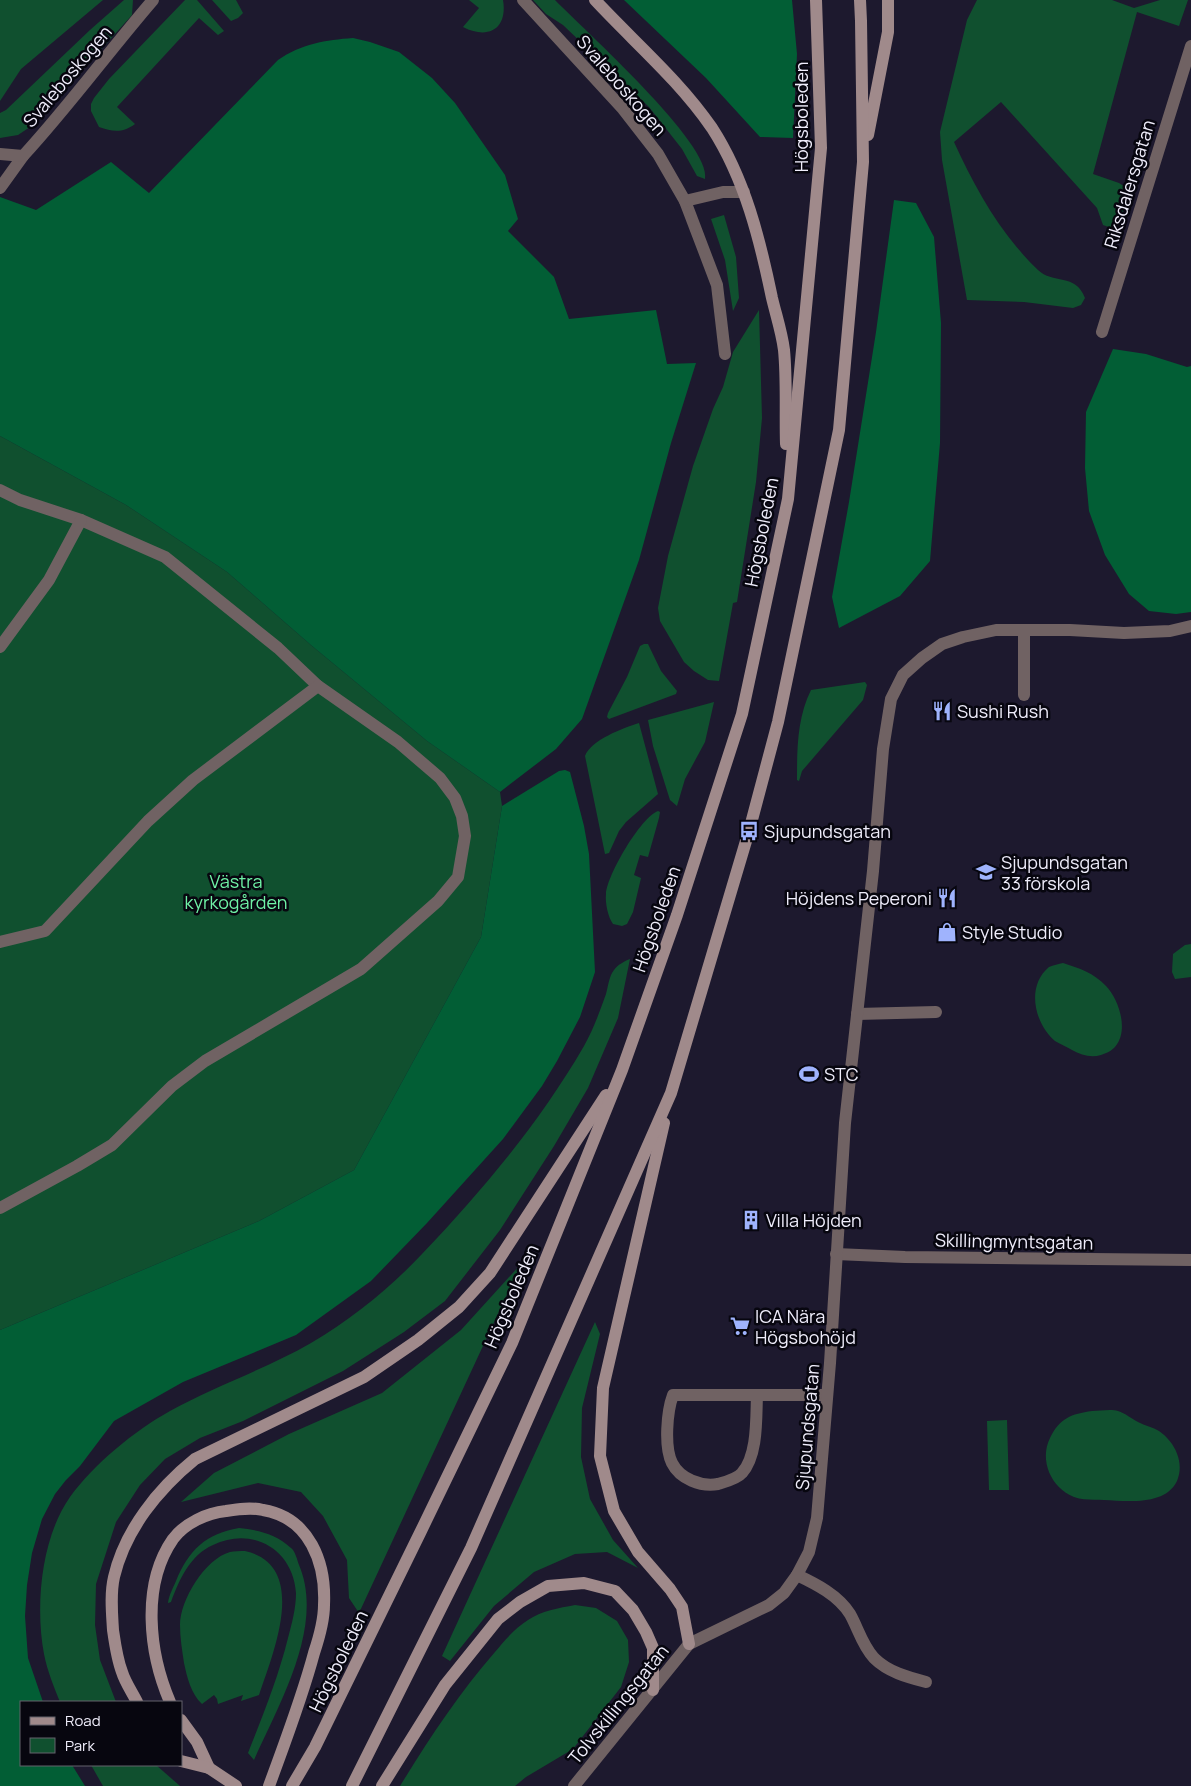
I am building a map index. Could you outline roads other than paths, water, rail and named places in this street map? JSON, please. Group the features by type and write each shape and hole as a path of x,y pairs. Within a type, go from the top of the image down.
{"main road":[{"path":"595,0 670,75 691,100 712,129 744,192 757,232 784,349 788,499"},
{"name":"Högsboleden","path":"292,1786 315,1746 512,1343 622,1070 677,915 742,714 788,499 822,148 816,0"},
{"path":"860,0 863,162"},
{"path":"689,1644 682,1607 670,1589 638,1552 614,1511 600,1456 603,1388 671,1093 750,831 778,722 837,439 863,162 888,32 888,0"},
{"path":"136,1701 122,1672 114,1639 111,1610 114,1578 127,1539 147,1509 174,1476 195,1459 364,1377 418,1340 459,1307 490,1273 622,1070"},
{"path":"352,1786 471,1548 671,1093"},
{"path":"170,1701 160,1675 154,1647 152,1617 153,1586 163,1558 174,1538 187,1526 216,1512 246,1508 262,1509 286,1517 298,1526 312,1545 318,1558 323,1580 324,1606 322,1625 308,1678 269,1786"},
{"path":"382,1786 445,1685 498,1619 520,1602 548,1586 584,1583 616,1591 633,1610 653,1648 652,1690"},
{"path":"182,1721 197,1742 209,1768"},
{"path":"182,1761 209,1768 236,1786"}],"street":[{"name":"Svaleboskogen","path":"0,188 22,156 61,113 153,0"},
{"name":"Svaleboskogen","path":"523,0 623,109 658,154 685,201 717,286 725,354"},
{"name":"Riksdalersgatan","path":"1102,332 1191,46"},
{"path":"0,154 22,156"},
{"path":"685,201 723,192 744,192"},
{"path":"0,490 20,500 81,520 165,557 278,648 318,686 398,742 440,778 455,798 462,816 466,836 458,877 438,901 361,969 205,1061 172,1086 112,1145 0,1208"},
{"path":"0,647 49,580 81,520"},
{"name":"Sjupundsgatan","path":"689,1644 769,1605 784,1593 797,1575 809,1552 817,1518 845,1122 873,871 883,750 890,699 903,675 922,658 942,644 963,637 996,630 1070,630 1124,633 1170,631 1191,626"},
{"path":"1024,630 1024,695"},
{"path":"0,942 45,931 148,821 193,780 318,686"},
{"path":"857,1014 936,1012"},
{"name":"Skillingmyntsgatan","path":"836,1254 905,1257 1191,1260"},
{"path":"757,1395 756,1434 750,1459 742,1474 725,1482 710,1485 696,1483 684,1475 672,1463 667,1443 669,1405 673,1395 827,1394"},
{"path":"797,1575 821,1587 838,1600 849,1613 861,1639 874,1658 895,1673 926,1682"},
{"name":"Tolvskillingsgatan","path":"574,1786 689,1644"}],"place":[{"name":"Sushi Rush","path":"942,711"},
{"name":"Sjupundsgatan","path":"749,831"},
{"name":"Sjupundsgatan 33 förskola","path":"986,872"},
{"name":"Höjdens Peperoni","path":"947,898"},
{"name":"Style Studio","path":"947,932"},
{"name":"STC","path":"809,1074"},
{"name":"Villa Höjden","path":"751,1220"},
{"name":"ICA Nära Högsbohöjd","path":"740,1326"}],"park label":[{"name":"Västra kyrkogården","path":"236,891"}]}
